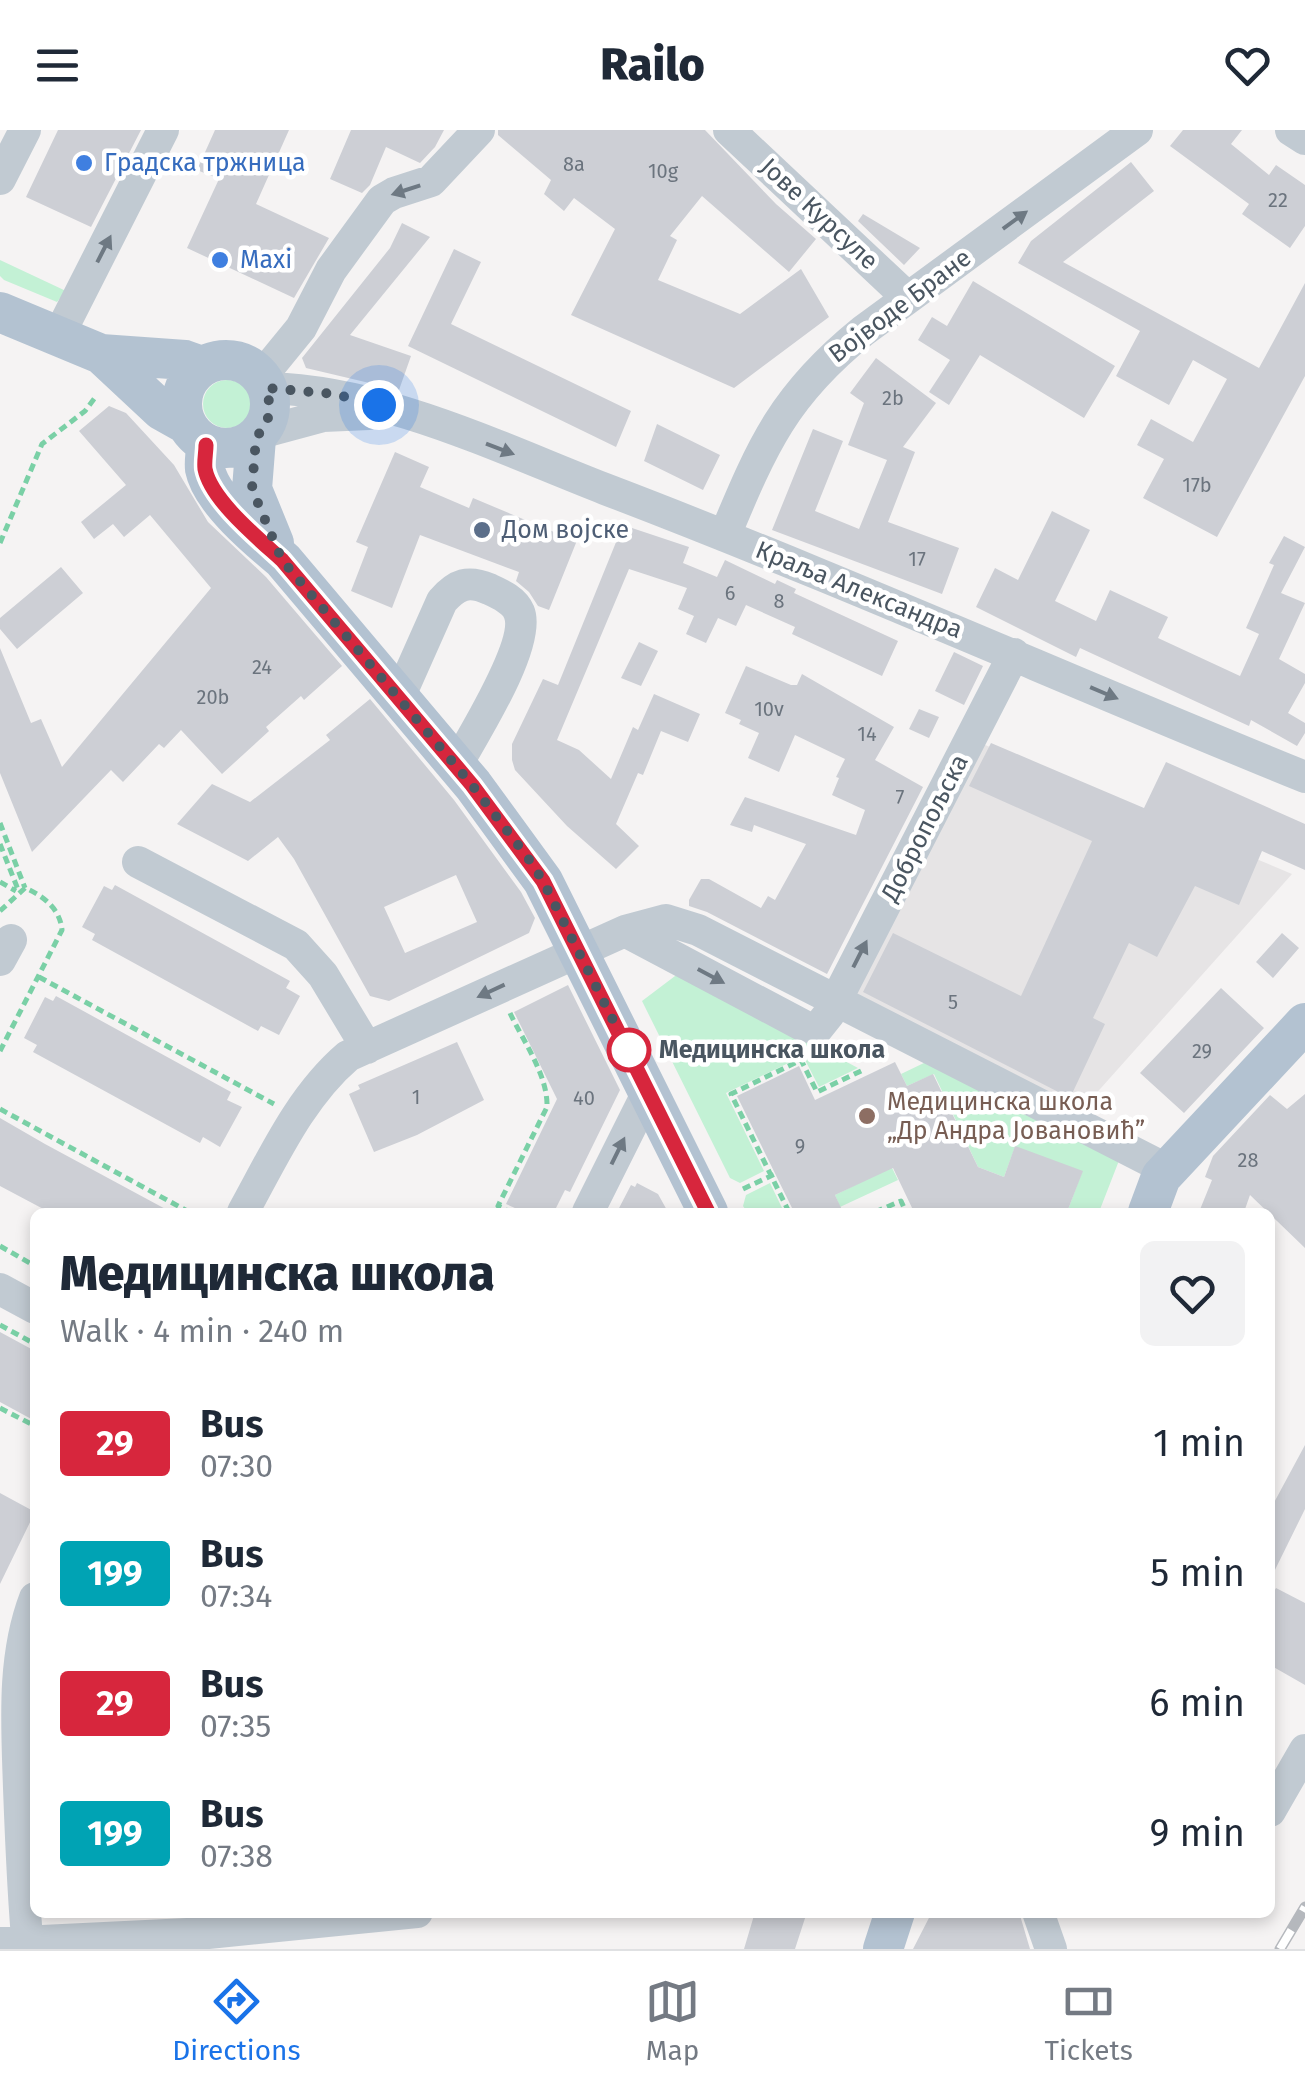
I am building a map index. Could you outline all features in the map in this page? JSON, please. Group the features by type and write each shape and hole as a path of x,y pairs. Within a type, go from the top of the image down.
{"main road":[{"path":"0,312 60,336 101,372 196,434 232,449 258,436"},
{"path":"101,372 185,360 202,366 232,360 246,364 264,382 270,409 258,436 252,489 282,560"},
{"path":"202,366 185,386 182,412 196,434 204,466 216,491 250,531 282,560 456,766 543,881 706,1208"},
{"path":"1149,1208 1161,1177 1305,1024"},
{"path":"883,1949 884,1918"},
{"path":"883,1949 893,1918"}],"street":[{"path":"0,179 26,130"},
{"path":"60,336 164,130"},
{"path":"264,382 301,328 338,260 382,200 394,192 430,181 479,130"},
{"name":"Јове Курсуле","path":"729,130 908,298"},
{"name":"Војводе Бране","path":"725,535 761,452 788,405 823,364 1137,130"},
{"path":"1291,130 1305,139"},
{"name":"Краља Александра","path":"264,382 334,394 408,416 725,535 1305,777"},
{"name":"Краља Александра","path":"258,436 323,416 408,416"},
{"path":"398,700 442,601 453,589 475,584 516,607 521,628 506,677 456,766"},
{"name":"Добропољска","path":"836,1000 1014,654"},
{"path":"138,862 296,945 323,975 366,1048"},
{"path":"245,1208 319,1085 348,1056 580,950 658,920 688,926 1168,1170"},
{"path":"590,1208 649,1090"},
{"path":"0,1289 30,1305"},
{"path":"30,1615 23,1638 9,1744 18,1944 354,1918"},
{"path":"1275,1802 1305,1750"},
{"path":"1040,1918 1051,1949"}],"path":[{"path":"0,543 42,444 86,411 101,372"},
{"path":"0,823 25,888"},
{"path":"0,844 19,892 0,882"},
{"path":"40,976 278,1107"},
{"path":"502,1208 498,1206 548,1099 508,1008"},
{"path":"787,1208 731,1094 801,1060 817,1092 862,1070"},
{"path":"0,1109 182,1208"},
{"path":"743,1189 773,1174"},
{"path":"884,1208 901,1201 904,1208"},
{"path":"0,1246 30,1263"},
{"path":"0,1325 30,1341"},
{"path":"0,1408 30,1423"}],"shaded area":[{"path":"978,742 1292,874 1076,1116 838,1007"}],"green space":[{"path":"0,260 66,291 57,302 4,280 0,276"},
{"path":"227,380 244,387 251,404 244,421 227,428 210,421 203,404 210,387"},
{"path":"679,973 858,1068 819,1087 803,1056 726,1093 764,1171 740,1183 730,1178 642,1001"},
{"path":"926,1062 1120,1158 1101,1208 1068,1208 1082,1172 1015,1147 1004,1177 978,1167 934,1074 907,1086 901,1074"},
{"path":"868,1119 898,1180 840,1207 835,1195 859,1183"},
{"path":"770,1183 782,1208 744,1208 746,1195"}],"building":[{"name":"Градска тржница","path":"58,130 141,130 91,227 26,197"},
{"path":"215,130 289,130 256,204 329,238 294,298 187,248 219,179 197,170"},
{"path":"351,130 444,130 420,163 386,147 370,185 362,193 330,179"},
{"path":"498,130 705,130 776,204 816,239 789,272 702,196 670,236 677,240 658,280 740,314 801,269 829,317 734,388 571,315 615,229 574,198 564,211 544,194 551,180 498,135"},
{"path":"1183,130 1242,130 1231,144 1269,175 1276,165 1305,185 1305,226 1290,248 1242,214 1249,204 1170,146"},
{"path":"1131,162 1154,191 1063,262 1259,368 1305,283 1305,376 1217,537 1143,498 1164,459 1137,445 1151,419 1193,442 1227,379 1193,360 1169,405 1116,376 1140,331 1018,263 1031,241"},
{"path":"863,214 920,248 904,265 858,221"},
{"path":"402,223 430,237 350,335 411,356 399,390 306,368 302,358 390,248"},
{"path":"454,249 481,262 451,324 631,411 616,447 408,346"},
{"path":"973,281 1115,366 1084,418 980,355 949,405 929,392 950,360 918,340 932,317 947,326"},
{"path":"876,358 936,403 903,447 915,452 888,522 959,548 942,594 772,530 813,429 843,441 815,511 859,529 887,460 848,445 864,403 850,393"},
{"path":"109,406 126,413 174,465 208,522 266,577 342,666 266,727 269,731 222,774 181,730 164,748 159,744 123,782 111,770 32,852 0,773 0,648 31,723 41,719 62,767 211,588 150,515 124,537 113,524 94,539 81,522 126,485 79,431"},
{"path":"657,424 720,455 703,490 644,461"},
{"path":"395,452 429,467 420,487 469,508 473,498 554,532 558,523 580,533 549,610 538,606 516,581 519,572 420,535 392,608 351,591 368,547 356,542"},
{"path":"1052,511 1090,530 1055,601 1096,621 1110,590 1168,617 1158,638 1240,676 1259,634 1246,628 1274,565 1269,563 1284,536 1305,547 1281,593 1305,603 1279,659 1305,674 1305,683 1288,713 1305,723 1305,733 1297,746 1251,720 1249,726 1080,648 1076,657 976,607 995,568 1018,580"},
{"path":"623,525 689,547 683,563 717,577 725,560 775,584 777,580 796,589 794,593 898,641 882,676 792,634 795,627 746,605 736,626 718,618 706,643 686,634 694,616 678,609 687,588 629,569 557,740 579,750 611,779 633,727 638,730 654,694 700,714 688,742 661,731 643,775 638,773 616,824 639,846 616,869 567,826 515,770 512,744 543,679 558,685"},
{"path":"61,567 83,593 17,649 0,629 0,618"},
{"path":"639,642 658,651 641,686 621,678"},
{"path":"954,652 983,666 964,705 935,691"},
{"path":"746,666 791,685 797,685 802,674 894,727 875,760 923,787 827,974 689,906 701,879 709,879 761,908 768,896 775,900 806,844 754,825 752,832 730,825 745,797 856,835 865,810 832,795 845,759 795,735 779,772 748,758 759,733 725,713"},
{"path":"370,699 454,800 521,892 535,918 529,933 389,1001 370,996 278,837 248,861 177,824 212,784 250,802 330,740 326,735","holes":["456,875 477,922 405,953 384,907"]},
{"path":"919,709 939,717 929,738 909,729"},
{"path":"991,743 1144,808 1166,762 1305,824 1305,870 1262,851 1239,905 1195,886 1157,957 1129,943 1093,1018 1105,1024 1070,1098 863,992 893,933 1021,996 1092,841 969,786"},
{"path":"115,885 290,981 286,988 300,996 279,1035 261,1026 258,1031 92,940 95,934 82,927 104,886 112,890"},
{"path":"1282,933 1299,948 1273,978 1256,962"},
{"path":"568,985 620,1090 570,1192 565,1190 556,1208 515,1208 506,1204 557,1099 514,1012"},
{"path":"1221,988 1264,1028 1184,1113 1140,1073"},
{"path":"56,996 231,1092 227,1100 242,1107 220,1147 203,1137 200,1143 33,1052 37,1045 24,1038 45,997 53,1001"},
{"path":"457,1042 484,1100 417,1135 374,1152 349,1094 360,1089 358,1085"},
{"path":"895,1062 907,1086 933,1074 978,1167 1004,1177 1015,1146 1083,1171 1069,1208 912,1208 893,1168 835,1195 841,1208 792,1208 737,1096 799,1066 815,1100"},
{"path":"1305,1094 1305,1248 1275,1219 1275,1208 1263,1208 1250,1195 1245,1208 1201,1208 1212,1180 1205,1177 1213,1156 1270,1095 1287,1109"},
{"path":"0,1118 164,1208 41,1208 0,1186"},
{"path":"637,1183 658,1194 666,1208 619,1208 631,1185 635,1187"},
{"path":"0,1332 30,1348 30,1418 0,1402"},
{"path":"1305,1445 1305,1509 1275,1570 1275,1501"},
{"path":"0,1493 30,1509 30,1522 0,1584"},
{"path":"1275,1590 1305,1603 1305,1685 1275,1668"},
{"path":"753,1918 805,1918 795,1949 744,1949"},
{"path":"929,1918 1021,1918 1030,1949 913,1949"}],"railway":[{"path":"1280,1949 1305,1907"}],"bus line":[{"name":"29","path":"206,445 204,466 216,491 250,531 282,560 472,785 543,881 706,1208"}],"place":[{"name":"Градска тржница","path":"84,163"},
{"name":"Maxi","path":"220,260"},
{"name":"Дом војске","path":"482,530"},
{"name":"Медицинска школа","path":"629,1050"},
{"name":"Медицинска школа „Др Андра Јовановић”","path":"867,1116"}],"route":[{"path":"379,405 334,394 267,388 270,409 256,438 252,489 282,560 472,785 543,881 635,1064 629,1050"}]}
